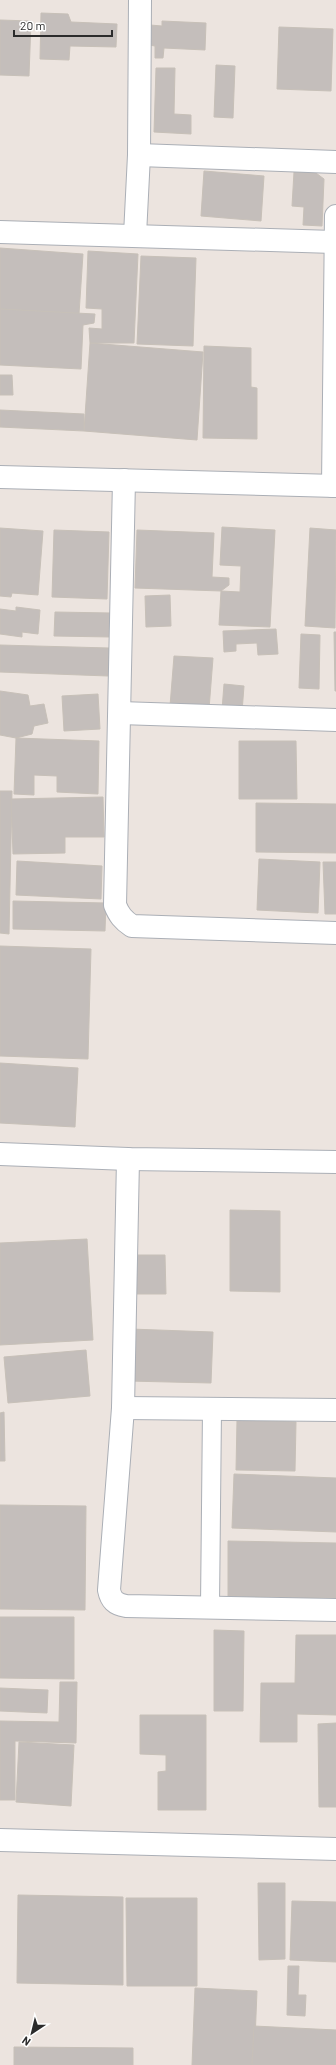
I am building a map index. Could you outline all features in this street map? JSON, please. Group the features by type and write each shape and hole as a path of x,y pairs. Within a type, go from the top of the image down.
{"street":[{"path":"135,235 139,155 140,0"},
{"path":"139,155 336,162"},
{"path":"0,477 335,486 334,242 336,216"},
{"path":"0,232 334,242"},
{"path":"124,480 115,905 122,918 132,926 336,933"},
{"path":"120,713 336,720"},
{"path":"0,1154 128,1159 336,1162"},
{"path":"128,1159 124,1408 109,1590 111,1597 114,1602 126,1606 336,1610"},
{"path":"124,1408 336,1410"},
{"path":"0,1840 336,1849"}],"lane":[{"path":"210,1607 212,1409"}],"building":[{"path":"41,13 68,14 71,22 117,24 116,47 70,46 69,60 40,59"},
{"path":"0,20 31,21 29,76 0,75"},
{"path":"162,21 206,23 205,50 164,48 163,58 155,58 155,46 149,45 150,25 162,26"},
{"path":"279,27 333,29 331,91 277,89"},
{"path":"216,65 235,66 233,118 214,117"},
{"path":"156,68 175,68 174,114 191,115 191,134 154,132"},
{"path":"204,171 264,176 261,221 201,216"},
{"path":"294,172 316,173 324,179 322,226 303,225 304,207 292,206"},
{"path":"0,248 83,254 79,314 0,309"},
{"path":"88,251 138,254 134,343 90,343 89,328 102,329 102,309 86,308"},
{"path":"141,256 196,258 193,346 137,344"},
{"path":"0,309 95,314 94,323 83,325 81,369 0,365"},
{"path":"90,343 203,352 197,440 84,431"},
{"path":"204,346 251,348 251,387 257,388 257,439 203,438"},
{"path":"0,375 12,375 13,395 0,395"},
{"path":"0,410 84,414 84,431 0,427"},
{"path":"222,527 275,530 270,627 219,625 221,591 240,592 241,566 220,565"},
{"path":"0,528 43,531 38,595 12,593 11,597 0,596"},
{"path":"310,528 336,530 335,628 305,626"},
{"path":"54,530 109,532 107,599 52,597"},
{"path":"137,530 214,533 212,577 229,578 229,585 221,591 135,588"},
{"path":"170,595 171,626 146,627 145,596"},
{"path":"16,607 40,610 38,634 22,632 22,637 0,634 0,609 16,611"},
{"path":"55,612 111,613 111,637 54,636"},
{"path":"276,629 278,654 258,655 257,643 236,644 236,651 224,652 223,631"},
{"path":"334,632 336,632 336,691 335,691"},
{"path":"301,634 320,635 319,689 299,688"},
{"path":"0,645 109,648 108,676 0,672"},
{"path":"174,656 213,658 209,709 170,706"},
{"path":"224,684 244,686 242,712 222,710"},
{"path":"0,691 28,695 30,706 44,704 48,723 34,726 32,734 16,738 0,735"},
{"path":"98,694 100,729 64,731 62,696"},
{"path":"16,738 99,741 98,794 57,792 57,776 34,775 34,795 14,794"},
{"path":"239,741 296,741 297,799 239,799"},
{"path":"0,791 12,791 9,934 0,933"},
{"path":"103,797 104,837 65,837 65,853 13,854 11,799"},
{"path":"256,803 336,804 336,853 256,852"},
{"path":"259,859 320,862 318,913 257,910"},
{"path":"17,861 102,866 101,899 16,895"},
{"path":"323,862 336,862 336,914 325,914"},
{"path":"13,901 106,903 105,931 13,929"},
{"path":"0,946 91,949 88,1059 0,1056"},
{"path":"0,1063 78,1068 75,1127 0,1123"},
{"path":"230,1210 280,1211 280,1292 230,1291"},
{"path":"87,1239 93,1340 0,1345 0,1243"},
{"path":"122,1255 165,1255 166,1294 123,1294"},
{"path":"130,1329 213,1332 211,1383 128,1381"},
{"path":"86,1350 90,1396 8,1403 4,1357"},
{"path":"4,1412 5,1461 0,1461 0,1413"},
{"path":"237,1420 296,1422 295,1471 236,1470"},
{"path":"234,1474 336,1478 336,1532 232,1528"},
{"path":"0,1505 86,1506 85,1610 0,1609"},
{"path":"228,1541 336,1543 336,1598 228,1596"},
{"path":"0,1617 74,1617 74,1679 0,1678"},
{"path":"214,1630 244,1631 243,1711 214,1711"},
{"path":"296,1635 336,1635 336,1715 297,1714 297,1742 260,1742 261,1683 295,1683"},
{"path":"60,1682 77,1682 76,1743 15,1741 15,1800 0,1800 0,1721 59,1722"},
{"path":"0,1688 48,1690 47,1713 0,1711"},
{"path":"140,1715 206,1715 206,1810 158,1810 158,1772 166,1771 166,1755 140,1754"},
{"path":"336,1723 336,1807 319,1807 318,1724"},
{"path":"19,1742 74,1745 71,1806 16,1802"},
{"path":"258,1883 285,1883 285,1959 259,1960"},
{"path":"18,1895 123,1897 123,1985 17,1983"},
{"path":"126,1898 197,1898 197,1986 127,1986"},
{"path":"292,1901 336,1902 336,1962 290,1960"},
{"path":"288,1966 299,1966 298,1995 306,1995 305,2016 287,2015"},
{"path":"195,1988 257,1991 254,2065 192,2065"},
{"path":"254,2026 336,2030 336,2065 252,2065"},
{"path":"14,2047 133,2048 133,2065 14,2065"}]}
